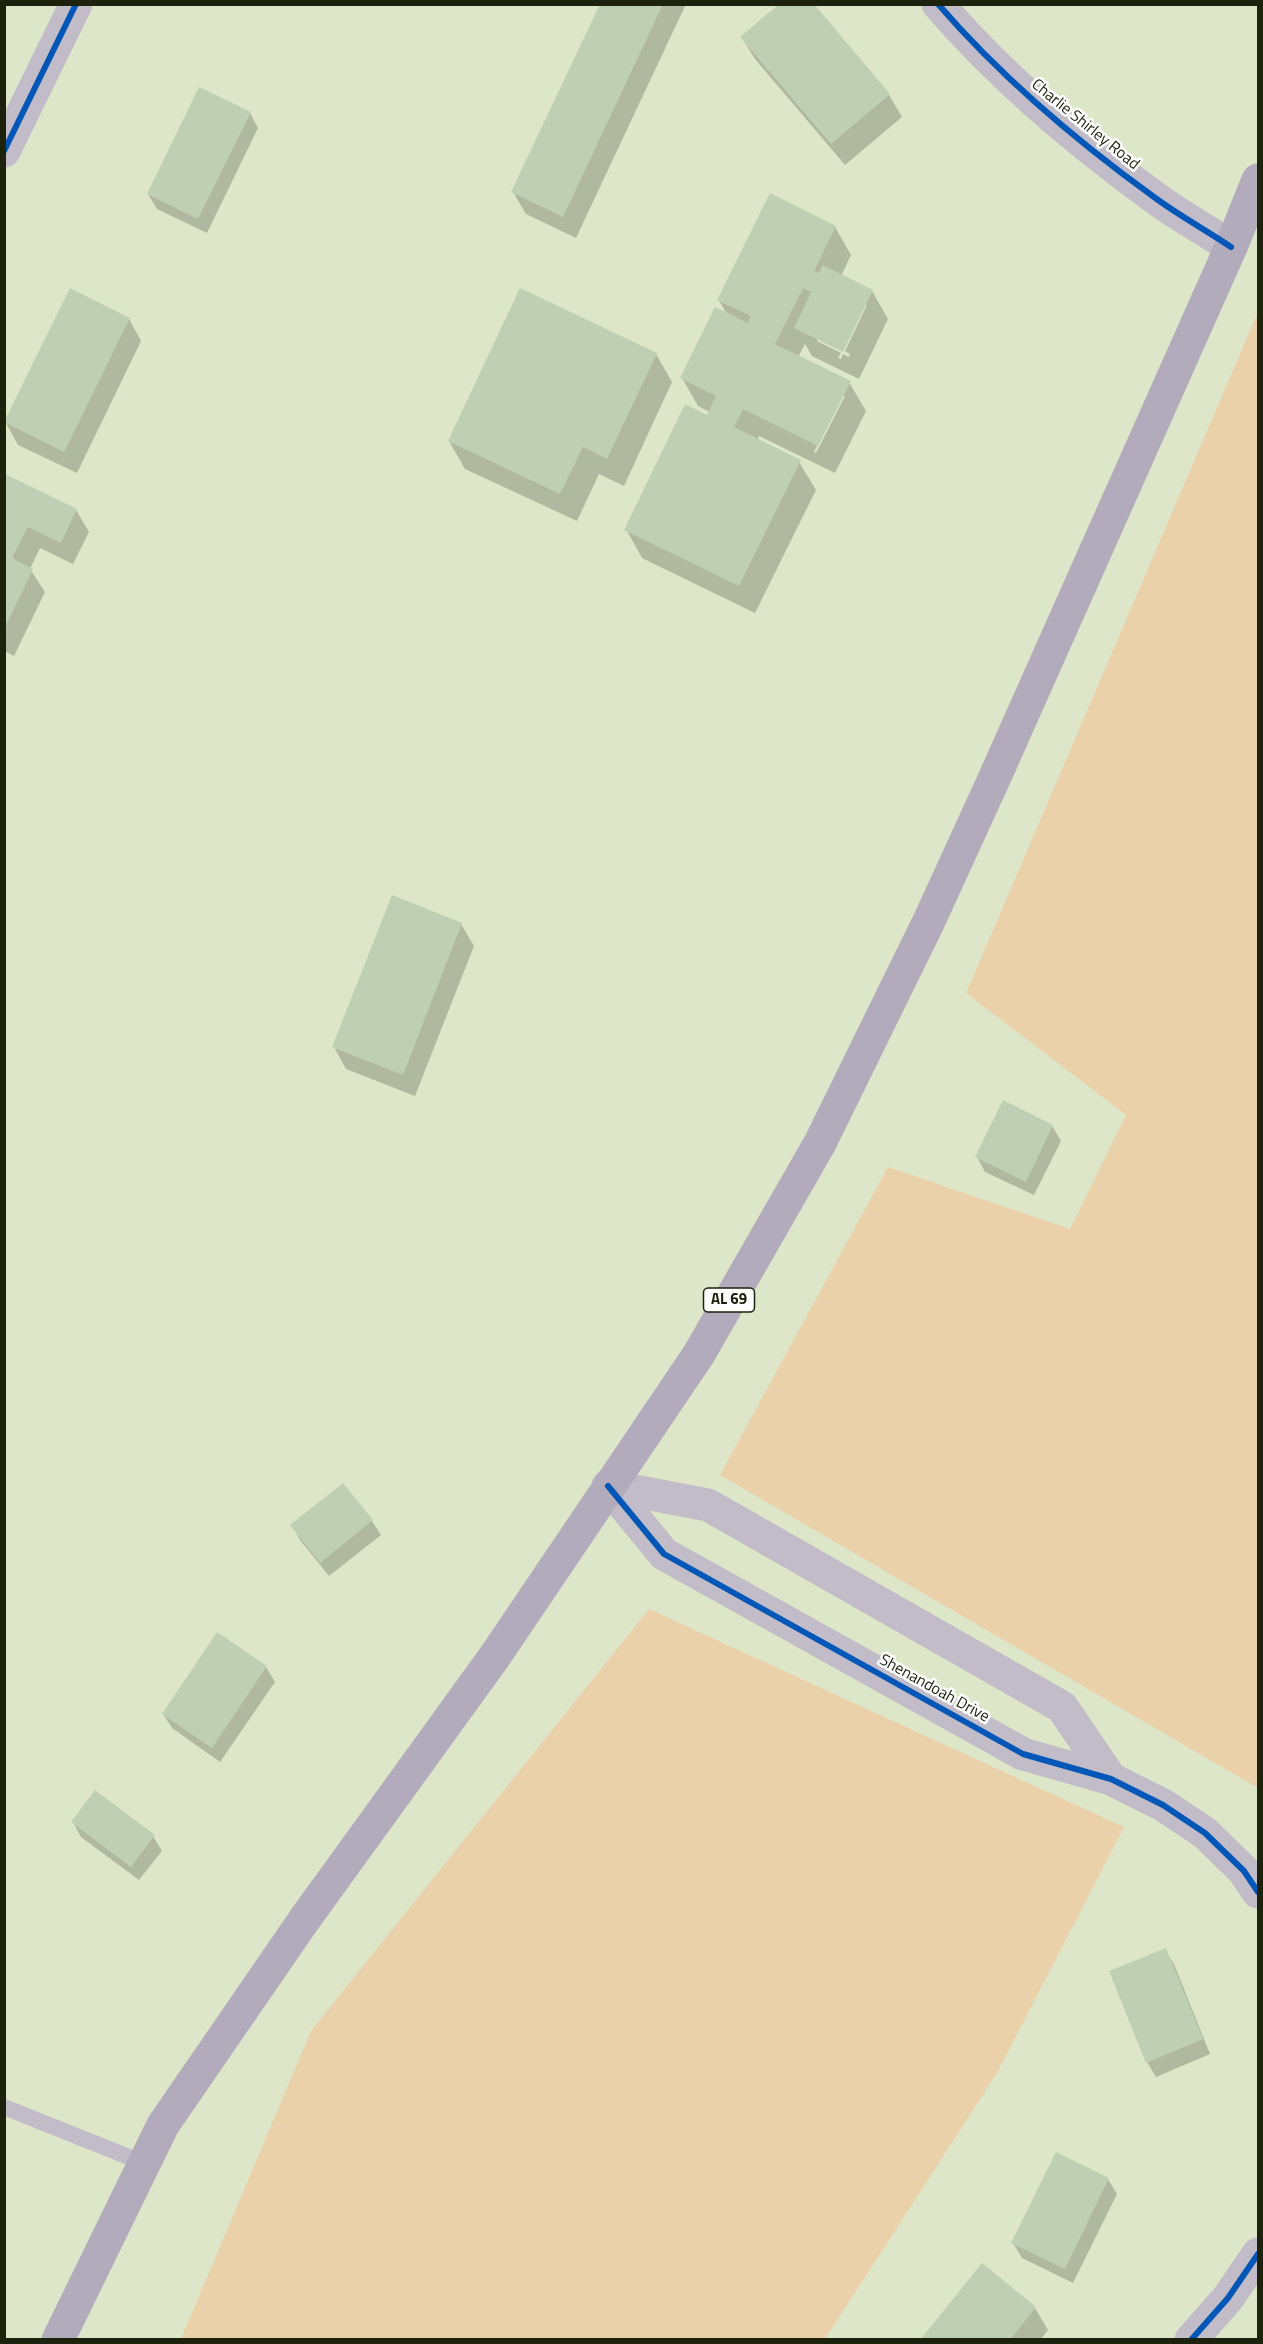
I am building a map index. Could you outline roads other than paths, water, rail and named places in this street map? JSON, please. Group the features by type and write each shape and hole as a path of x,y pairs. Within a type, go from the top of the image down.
{"main road":[{"name":"AL 69","path":"58,2340 169,2115 303,1920 495,1656 699,1354 819,1143 929,921 980,810 1231,247 1258,180"}],"street":[{"path":"4,151 76,4"},
{"name":"Charlie Shirley Road","path":"938,4 1035,104 1066,130 1155,198 1231,247"},
{"name":"Shenandoah Drive","path":"608,1486 708,1505 1062,1707 1112,1779"},
{"name":"Shenandoah Drive","path":"608,1486 664,1554 1023,1754 1112,1779 1163,1805 1205,1833 1244,1871 1258,1893"},
{"path":"1191,2340 1228,2298 1258,2254"}],"lane":[{"path":"4,2108 144,2163"}]}
